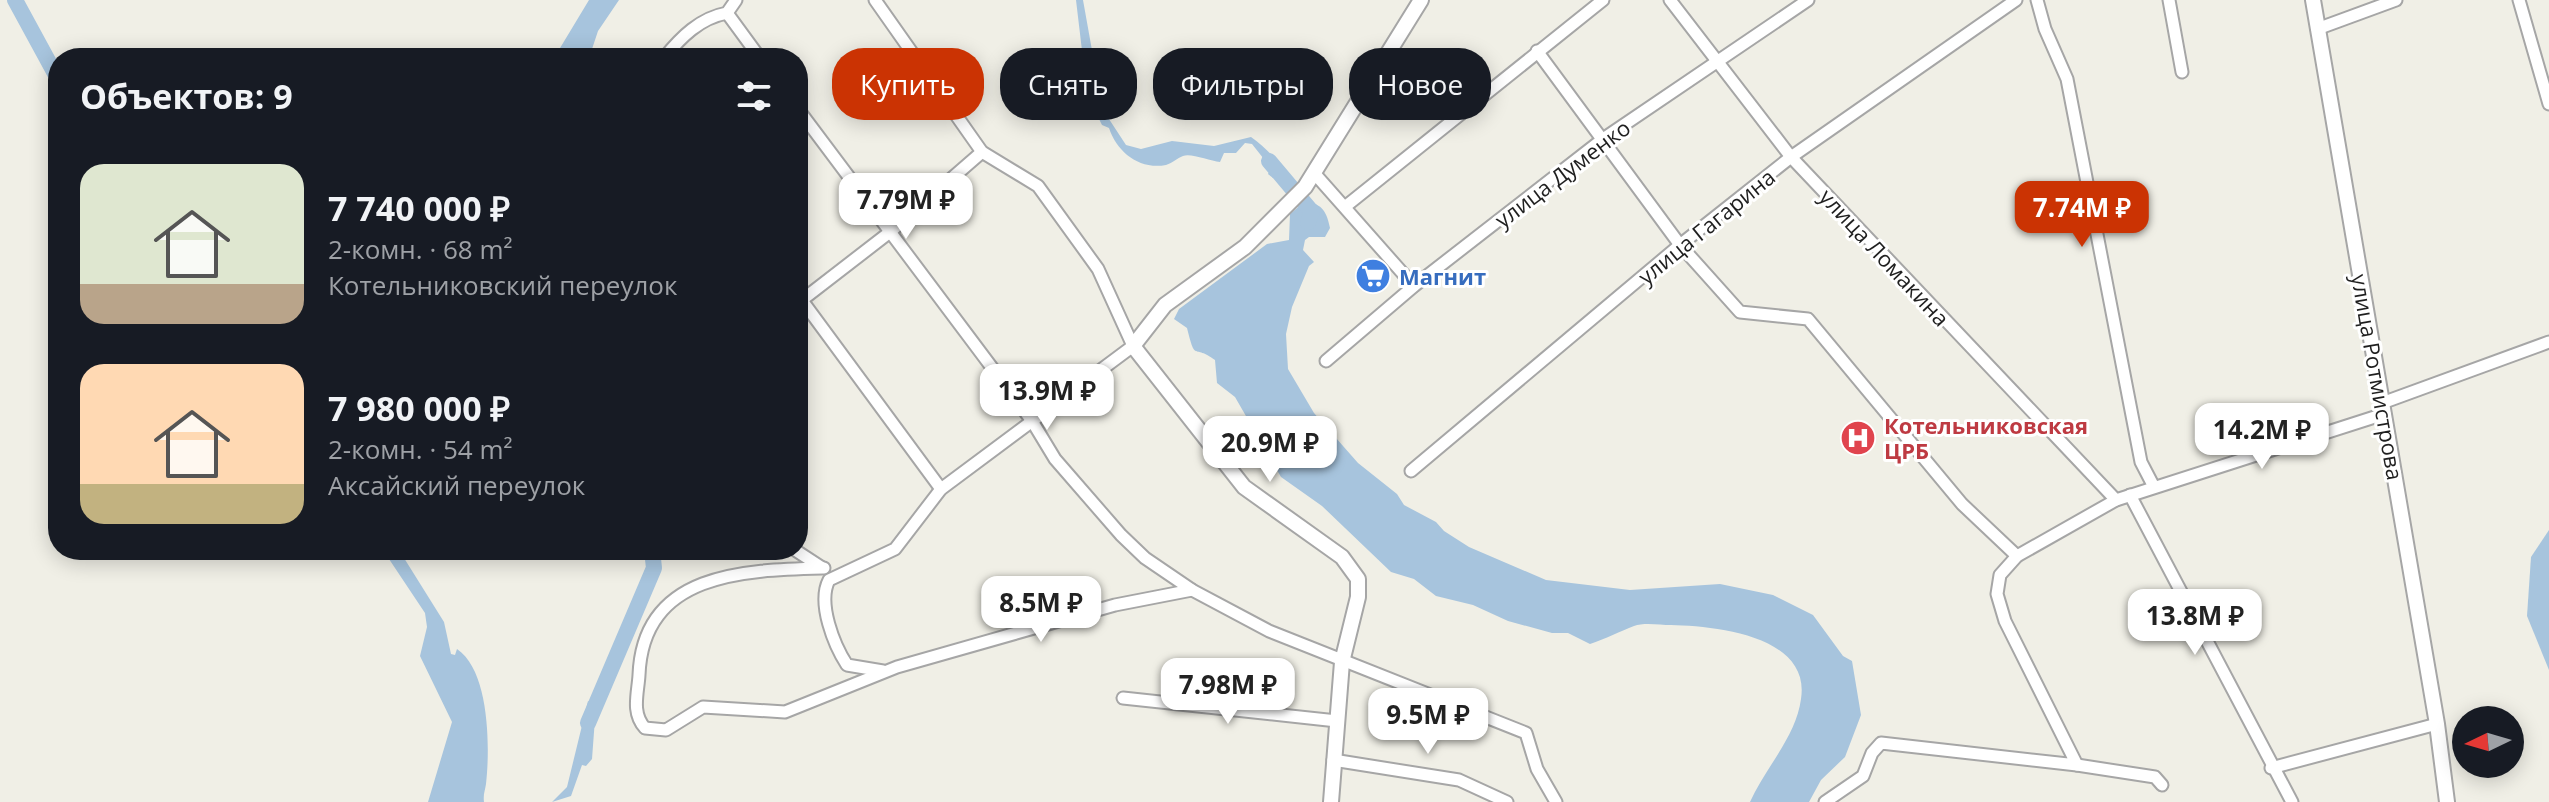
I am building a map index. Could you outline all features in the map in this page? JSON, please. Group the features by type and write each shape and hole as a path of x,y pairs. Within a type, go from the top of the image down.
{"street":[{"path":"674,48 709,17 727,13 736,0"},
{"path":"875,0 982,152 1038,186 1098,269 1133,346 1244,487 1351,566 1360,589 1342,662 1331,802"},
{"path":"883,671 847,665 841,656 824,589 829,580 895,549 941,489 1133,346 1165,305 1245,247 1288,207 1315,174 1421,0"},
{"path":"1346,206 1603,0"},
{"name":"улица Ломакина","path":"1670,0 1791,157 2116,500"},
{"name":"улица Думенко","path":"1326,361 1414,286 1603,139 1808,0"},
{"name":"улица Гагарина","path":"1411,471 1680,245 1791,157 2016,0"},
{"path":"2037,0 2045,29 2067,79 2141,462 2154,487"},
{"path":"2169,0 2182,72"},
{"name":"улица Ротмистрова","path":"2313,0 2437,724 2447,802"},
{"path":"2317,29 2396,0"},
{"path":"2519,0 2549,104"},
{"path":"727,13 753,48"},
{"path":"1537,51 1680,245 1740,312 1808,319 1962,504 2017,556"},
{"path":"808,122 1032,421 1055,459 1145,558 1192,590 1269,631 1526,733 1537,769 1556,802"},
{"path":"808,292 890,232 982,152"},
{"path":"1315,174 1414,286"},
{"path":"808,309 941,489"},
{"path":"2077,765 2001,608 1997,594 2000,575 2017,556 2116,500 2383,409 2549,342"},
{"path":"2130,495 2271,768 2292,802"},
{"path":"808,558 824,568"},
{"path":"846,572 824,568 736,573 715,578 676,598 643,639 636,706 639,722 645,728 666,730 691,712 717,706 785,712 883,671 1115,605 1192,590"},
{"path":"1123,698 1337,721"},
{"path":"2271,768 2437,724"},
{"path":"1825,802 1835,793 1853,787 1863,776 1872,753 1881,743 2077,765 2155,777 2162,785"},
{"path":"1333,760 1459,780 1507,802"}],"water":[{"path":"589,0 619,0 598,31 592,48 560,48"},
{"path":"1076,0 1083,0 1092,48 1082,48"},
{"path":"1100,120 1110,120 1126,145 1141,149 1172,141 1214,146 1251,137 1284,167 1280,177 1273,178 1268,174 1271,168 1252,144 1245,143 1236,153 1224,153 1220,162 1186,155 1166,165 1147,165 1123,152 1109,128"},
{"path":"1303,203 1319,206 1330,228 1325,237 1305,240 1303,250 1314,262 1309,266 1292,307 1286,334 1288,369 1314,413 1358,463 1397,494 1404,505 1436,522 1469,547 1546,580 1630,590 1720,584 1773,595 1813,615 1843,656 1852,661 1861,715 1845,757 1821,780 1809,802 1750,802 1787,739 1801,699 1800,677 1791,661 1776,648 1734,632 1652,624 1634,626 1590,644 1568,633 1552,633 1508,621 1473,605 1436,596 1414,579 1391,572 1322,506 1281,477 1235,397 1217,383 1215,360 1194,349 1187,328 1174,319 1179,309 1267,244 1289,240 1290,214"},
{"path":"2549,530 2549,670 2527,616 2531,557"},
{"path":"390,560 405,560 444,622 451,654 455,655 457,649 476,674 482,692 487,732 484,802 428,802 452,722 420,656 427,627 425,613"},
{"path":"588,701 596,705 592,759 586,766 582,765 571,796 552,802 567,787"}],"waterway":[{"path":"15,0 48,61"},
{"path":"1269,161 1312,212 1308,222"},
{"path":"588,723 654,568 653,560"}],"place":[{"name":"Магнит","path":"1373,276"},
{"name":"Котельниковская ЦРБ","path":"1858,438"}]}
